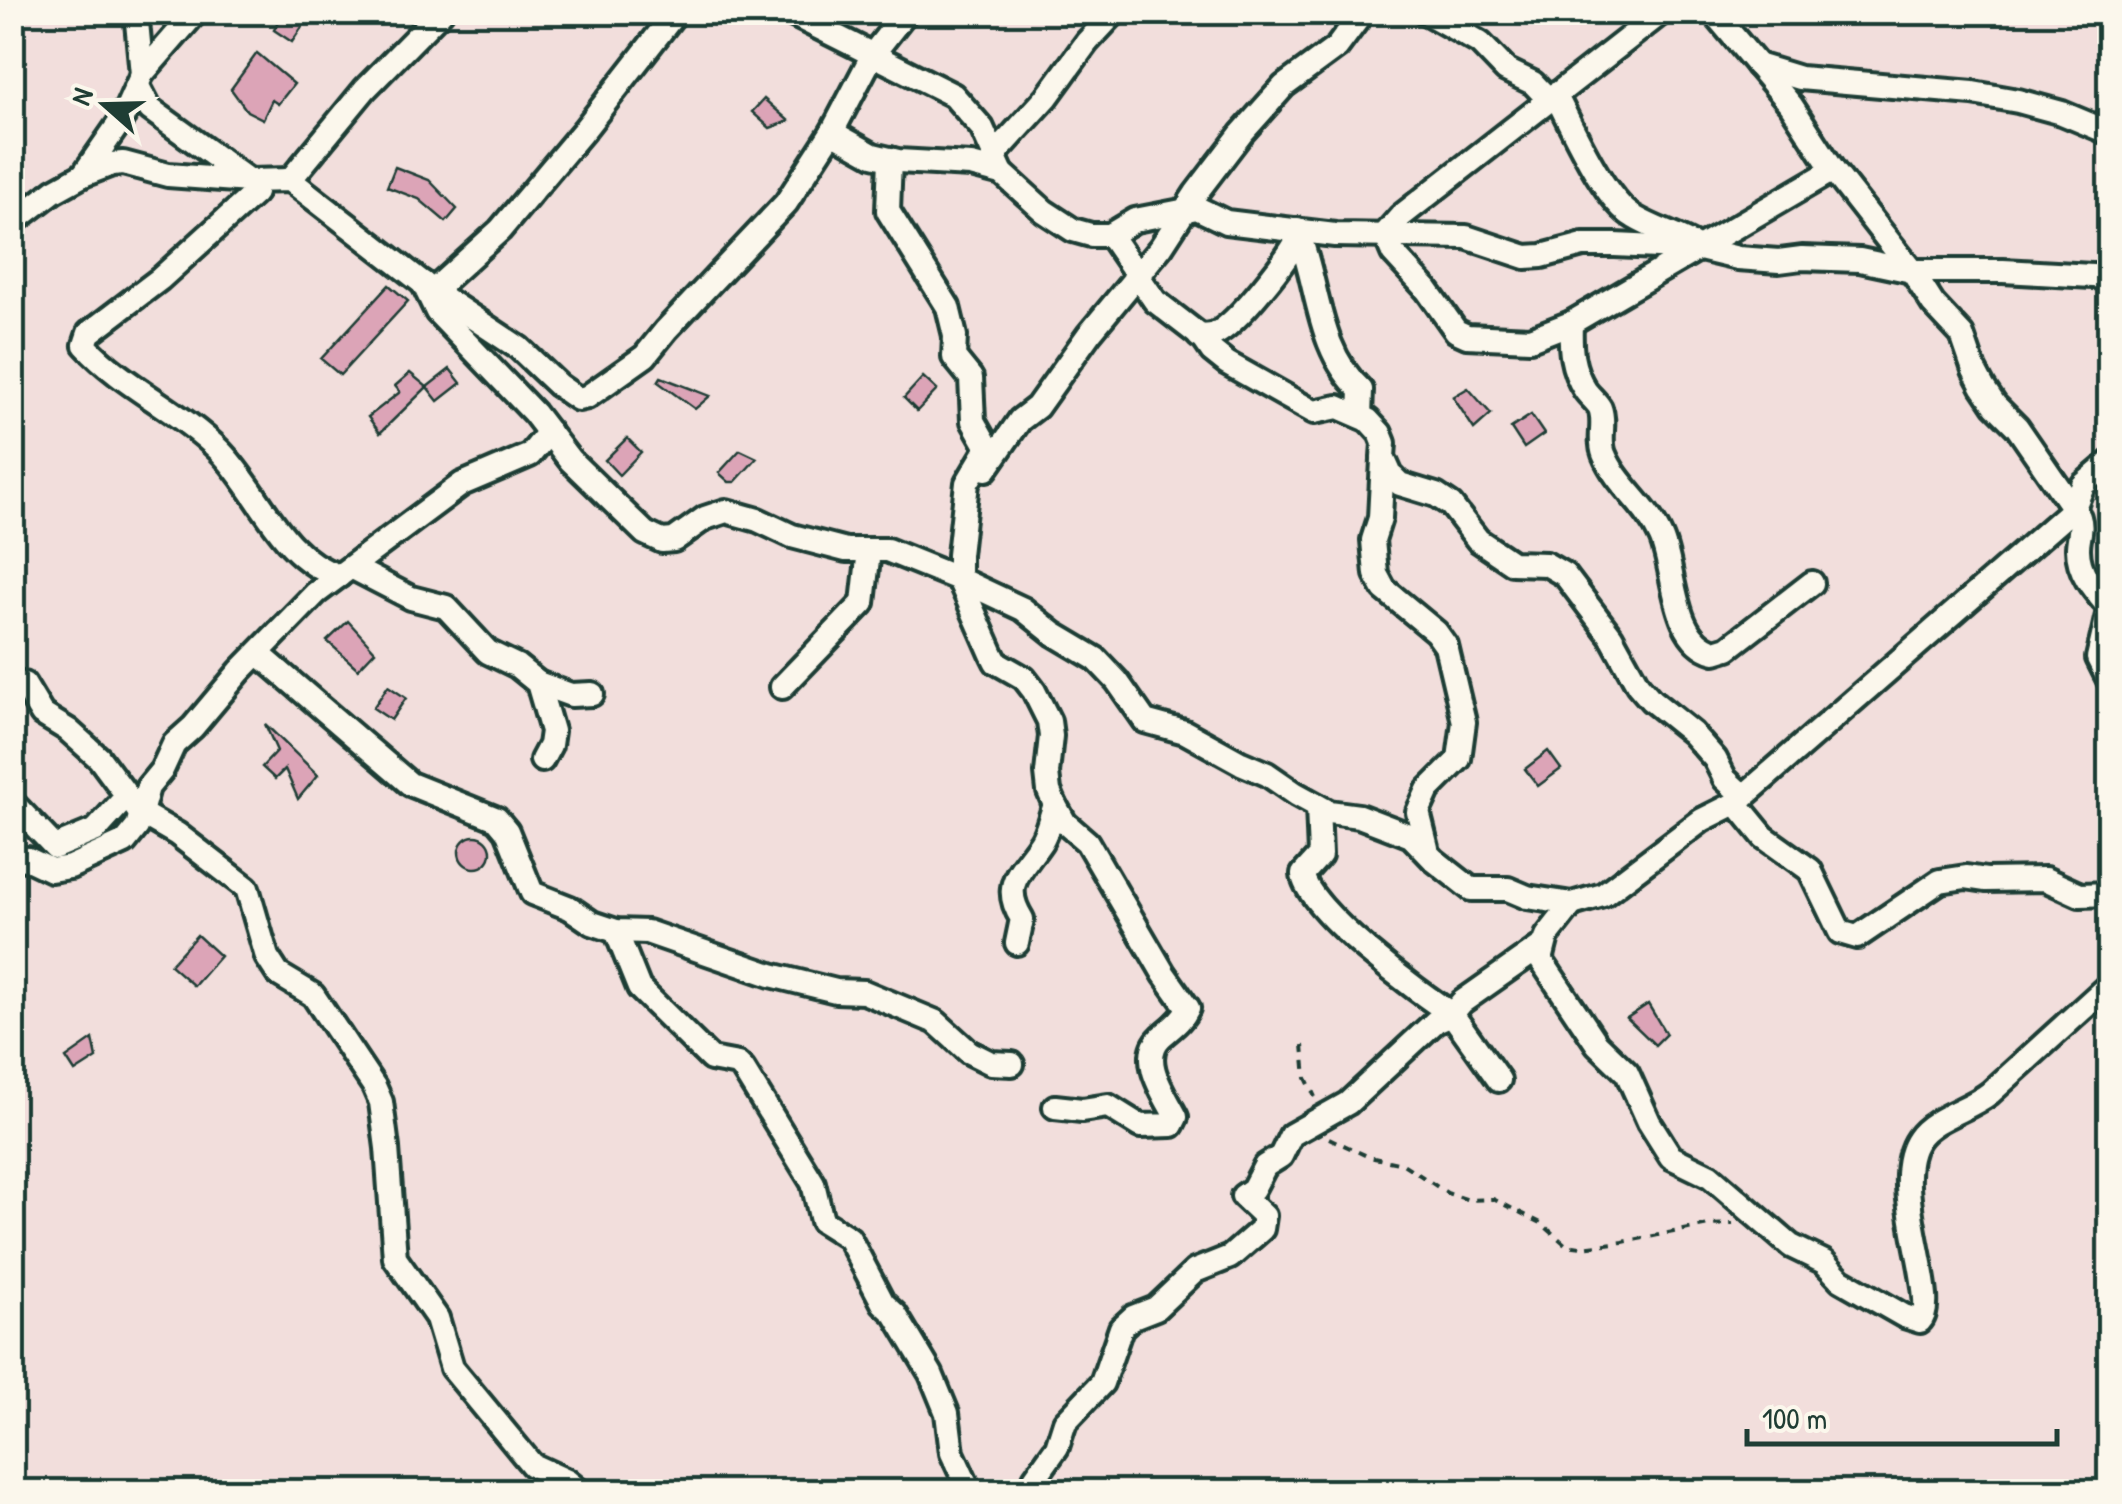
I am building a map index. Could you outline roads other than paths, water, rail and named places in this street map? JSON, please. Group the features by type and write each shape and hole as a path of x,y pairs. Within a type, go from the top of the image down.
{"street":[{"path":"132,12 140,80 150,108 249,182 254,187 253,196 160,280 89,333 84,341 91,351 218,448 298,553 333,575 446,607 488,652 517,666 538,683 571,694 592,694"},
{"path":"83,176 110,140 140,80 196,12"},
{"path":"290,180 365,89 441,12"},
{"path":"428,287 500,230 676,12"},
{"path":"788,12 953,96 982,128 998,164 1044,211 1072,230 1110,235 1134,220 1197,208 1226,222 1298,233 1466,236 1526,257 1582,245 1700,249 1760,260 1860,260 1912,271 2110,277"},
{"path":"12,223 54,190 112,164 168,175 249,182 290,180 428,287 519,348 578,400 651,350 786,203 832,132 873,54 906,12"},
{"path":"998,164 1086,42 1116,12"},
{"path":"963,506 1020,420 1037,407 1241,134 1284,86 1337,47 1363,12"},
{"path":"1425,12 1480,44 1506,70 1552,97 1616,204 1633,217 1700,249"},
{"path":"1385,234 1401,216 1662,12"},
{"path":"1713,12 1807,128 1833,170 1933,304 1962,336 1974,370 1995,405 2017,427 2074,508 2082,526 2078,551 2083,572 2108,606 2098,662 2110,682"},
{"path":"1758,65 1800,78 2018,100 2110,133"},
{"path":"832,132 863,152 890,159 998,164"},
{"path":"890,159 888,211 948,307 954,357 971,378 972,421 986,444 984,456 967,483 959,579 996,662 1024,678 1048,721 1052,736 1049,792 1055,805 1065,822 1087,842 1188,1008 1178,1023 1153,1045 1150,1060 1176,1117 1172,1125 1140,1126 1108,1106 1082,1110 1055,1107"},
{"path":"1385,234 1393,253 1462,334 1519,340 1571,323 1833,170"},
{"path":"1199,336 1214,334 1234,320 1287,257 1298,233"},
{"path":"1298,233 1313,274 1316,310 1340,362 1361,390 1360,416"},
{"path":"1110,235 1155,301 1226,362 1308,410 1320,412 1338,407 1360,416 1380,433 1384,444 1380,518 1373,540 1376,574 1384,589 1436,632 1446,646 1464,722 1459,759 1428,790 1418,812 1429,855"},
{"path":"428,287 437,312 534,412 570,460 644,533 662,541 674,540 705,518 726,512 846,550 887,550 1033,614 1054,634 1096,659 1145,721 1184,732 1241,764 1268,774 1318,806 1396,828 1411,836 1471,888 1508,889 1527,897 1572,904 1603,894 1702,820 1740,800 2074,508 2084,485 2110,462"},
{"path":"1571,323 1570,352 1578,377 1601,410 1604,453 1624,486 1653,518 1664,542 1684,622 1698,642 1714,652 1728,648 1812,584"},
{"path":"12,802 54,848 96,830 148,787 162,770 174,744 333,575 462,484 530,455 548,432"},
{"path":"1383,457 1391,476 1400,484 1436,495 1451,505 1486,546 1512,563 1546,564 1566,575 1611,636 1638,684 1715,759 1764,837 1810,870 1840,932 1851,937 1864,934 1940,880 2045,878 2080,895 2110,894"},
{"path":"782,687 863,602 870,550"},
{"path":"259,654 410,784 435,797 482,812 502,824 532,893 616,931 647,932 705,949 740,967 836,991 864,992 936,1022 969,1052 990,1063 1012,1064"},
{"path":"12,682 24,684 42,714 68,730 99,758 132,804 247,888 267,957 278,974 314,994 381,1102 395,1258 437,1318 452,1368 532,1464 580,1492"},
{"path":"538,683 552,731 542,760"},
{"path":"12,858 28,858 50,870 70,867 125,842 136,827 132,804"},
{"path":"1016,942 1022,919 1011,902 1011,894 1018,874 1046,833 1055,805"},
{"path":"1318,806 1320,855 1303,874 1305,885 1322,908 1356,939 1452,1014 1499,1080"},
{"path":"1030,1492 1057,1448 1065,1422 1102,1383 1121,1328 1133,1317 1156,1308 1195,1271 1230,1257 1262,1229 1264,1216 1244,1198 1245,1192 1253,1189 1265,1166 1282,1156 1290,1136 1348,1103 1436,1021 1452,1014 1462,1002 1542,945 1572,904"},
{"path":"616,931 639,988 711,1058 738,1064 768,1108 813,1183 822,1221 849,1238 884,1303 895,1314 931,1374 947,1413 952,1453 970,1492"},
{"path":"1542,945 1542,960 1590,1035 1628,1073 1648,1122 1671,1157 1710,1176 1790,1246 1824,1262 1841,1280 1904,1316 1923,1320 1924,1273 1910,1224 1908,1197 1917,1139 1931,1126 1973,1106 1990,1093 2110,984"}]}
